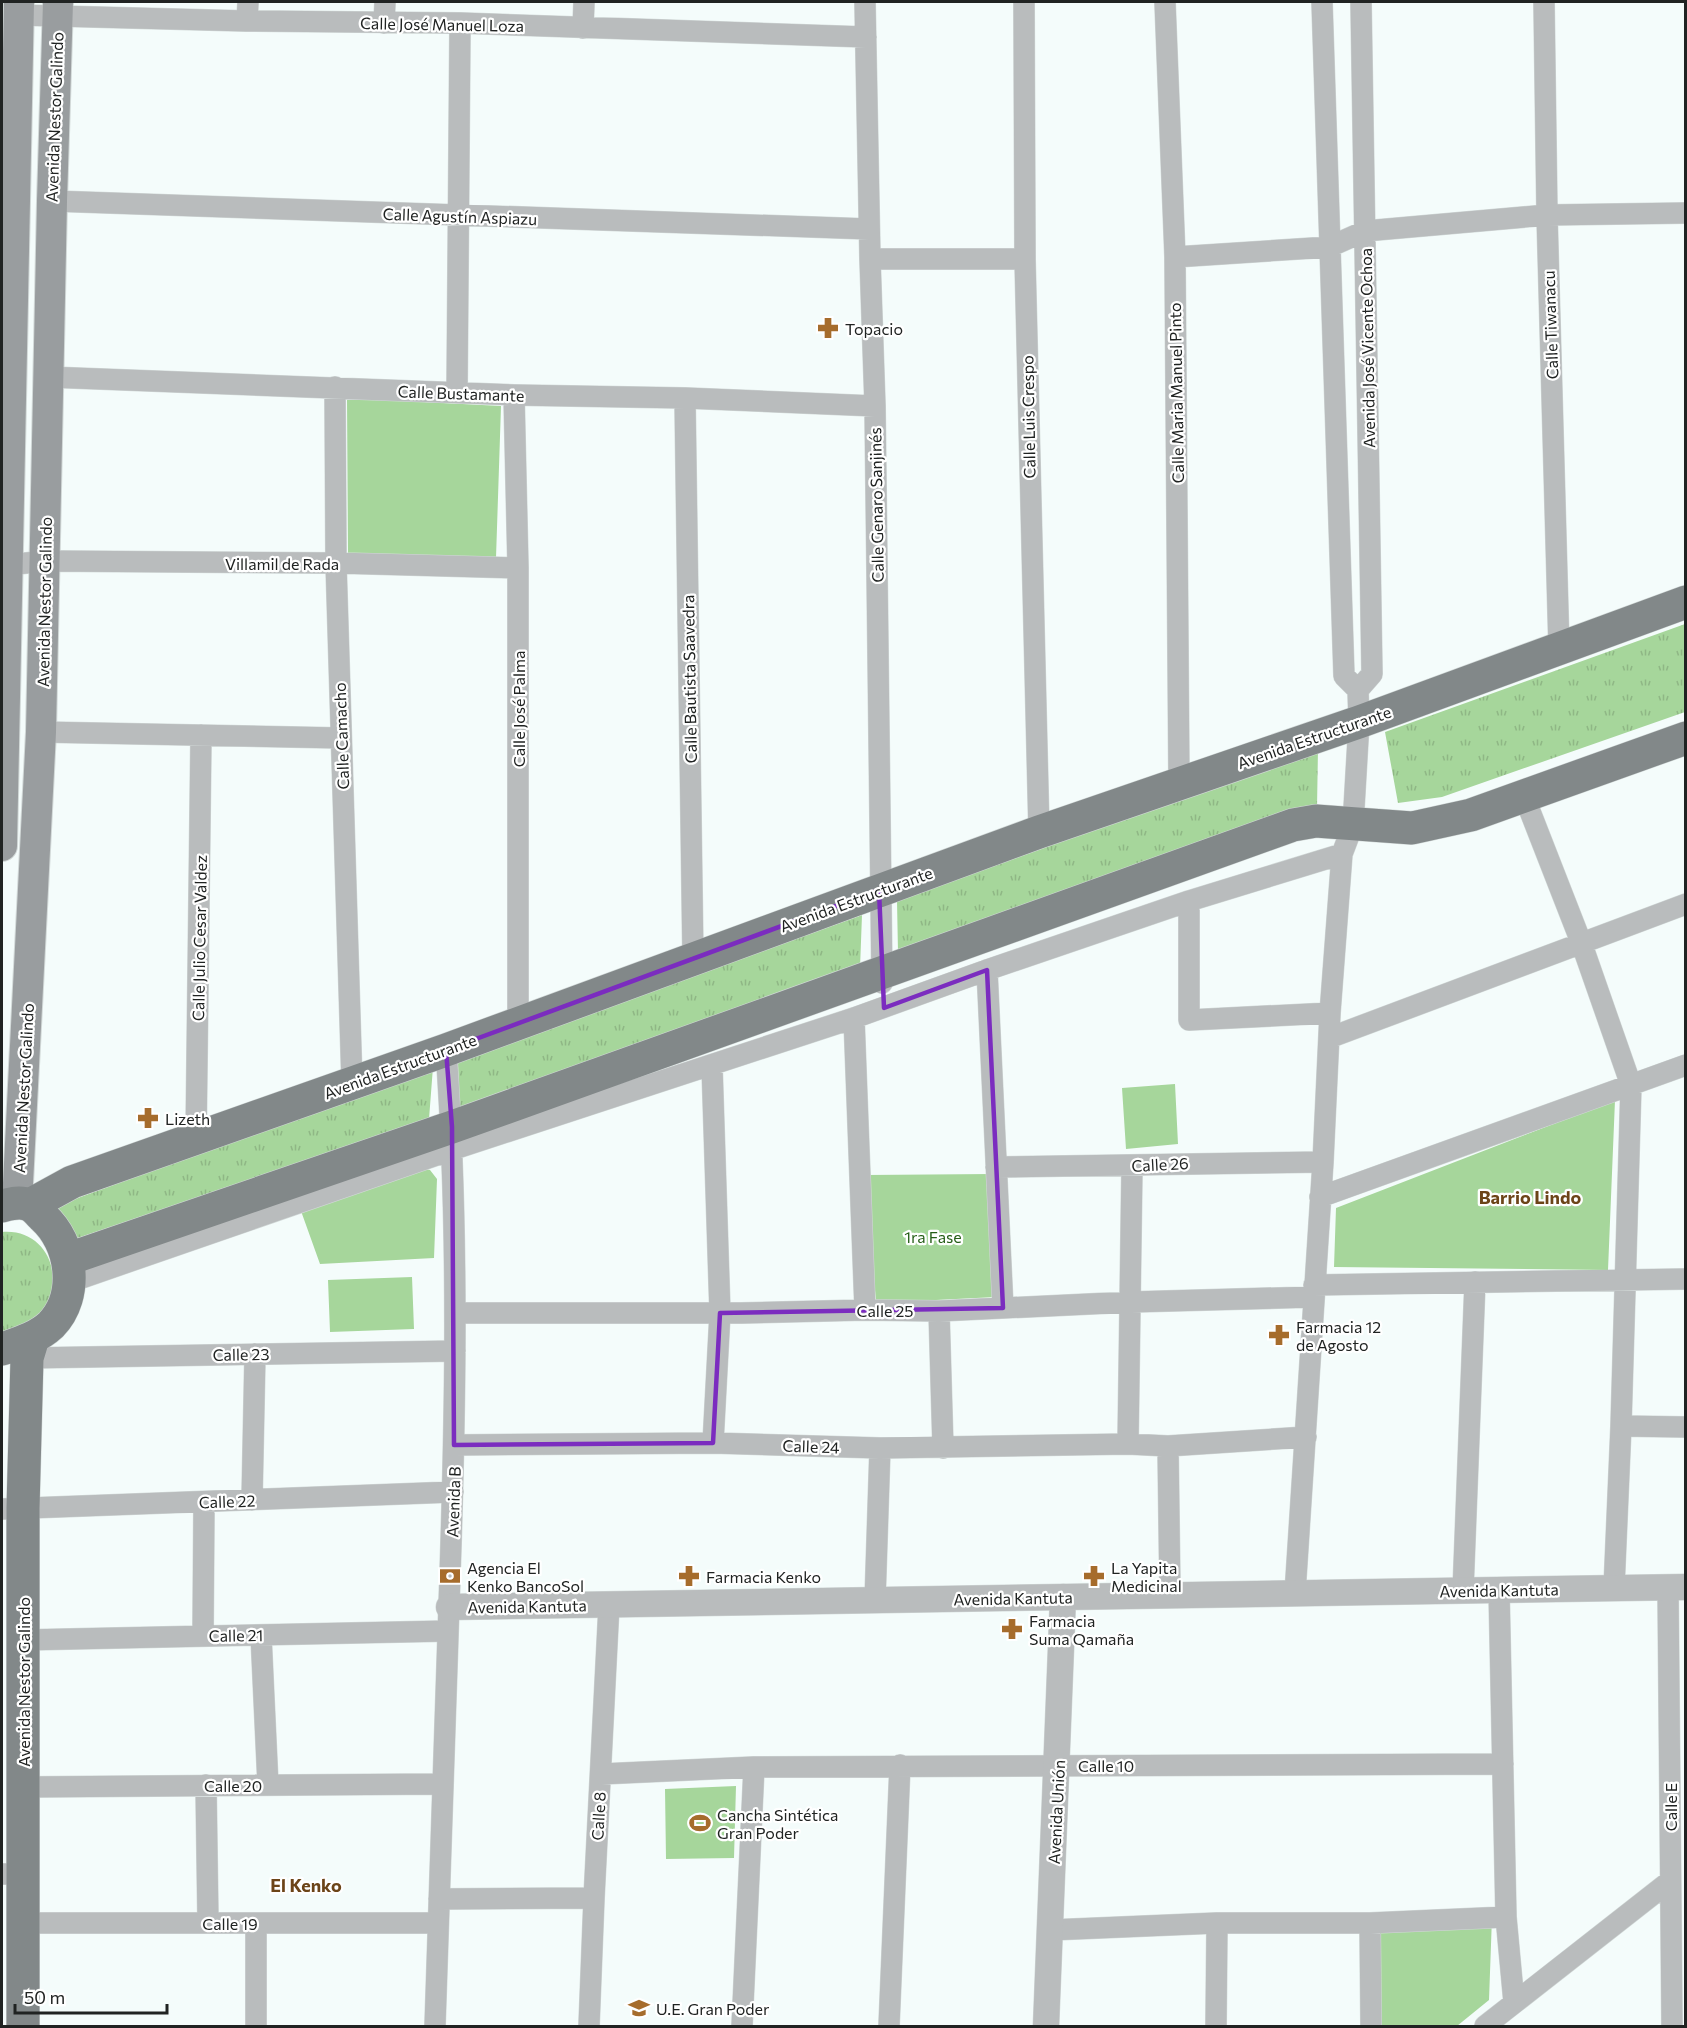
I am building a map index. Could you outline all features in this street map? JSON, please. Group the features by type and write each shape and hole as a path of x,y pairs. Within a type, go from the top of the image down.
{"main road":[{"path":"2,846 9,81 18,8"},
{"name":"Avenida Nestor Galindo","path":"16,1205 41,732 58,9"},
{"name":"Avenida Estructurante","path":"16,1205 72,1182 446,1050 1039,832 1179,785 1358,706 1559,649 1686,602"},
{"path":"69,1271 452,1139 882,974 1293,825 1316,821 1348,839 1471,815 1686,738"},
{"path":"16,1205 50,1223 69,1271 64,1305 51,1324 20,1349"},
{"name":"Avenida Nestor Galindo","path":"20,1349 12,1509 23,1640 23,1787 12,1874 23,1923 23,2026"}],"street":[{"path":"583,28 584,2"},
{"name":"Calle Genaro Sanjinés","path":"865,2 874,406 879,890 884,1008"},
{"name":"Calle Luis Crespo","path":"1024,2 1025,259 1039,832"},
{"name":"Calle Maria Manuel Pinto","path":"1165,2 1174,257 1179,785"},
{"path":"1295,1593 1323,1162 1330,1013 1348,839 1358,706 1344,676 1322,2"},
{"name":"Avenida José Vicente Ochoa","path":"1358,706 1372,674 1361,2"},
{"name":"Calle Tiwanacu","path":"1544,2 1547,215 1559,649"},
{"name":"Calle José Manuel Loza","path":"18,8 385,12 460,23 866,37"},
{"path":"457,393 460,23"},
{"name":"Calle Agustín Aspiazu","path":"52,201 869,229"},
{"path":"1174,257 1329,247 1365,231 1547,215 1686,213"},
{"path":"870,259 1025,259"},
{"name":"Calle Bustamante","path":"48,377 874,406"},
{"name":"Calle Camacho","path":"335,387 336,563 352,1084"},
{"name":"Calle José Palma","path":"514,395 518,568 518,1023"},
{"name":"Calle Bautista Saavedra","path":"685,398 693,960"},
{"name":"Villamil de Rada","path":"4,565 45,561 336,563 518,568"},
{"path":"41,732 341,738"},
{"name":"Calle Julio Cesar Valdez","path":"196,1140 201,735"},
{"path":"1524,796 1581,942 1631,1085 1614,1588"},
{"path":"452,1139 712,1066 1189,901 1348,839"},
{"path":"1189,901 1189,1020 1330,1013"},
{"path":"1329,1038 1686,904"},
{"path":"987,970 1002,1308"},
{"path":"854,1018 865,1310"},
{"name":"Avenida B","path":"435,2026 454,1445 455,1313 452,1139 446,1050"},
{"path":"1320,1197 1686,1065"},
{"path":"712,1066 720,1313 712,1443"},
{"name":"Calle 26","path":"996,1167 1132,1166 1200,1162 1323,1162"},
{"path":"1128,1444 1132,1166"},
{"name":"Calle 25","path":"455,1313 939,1311 1475,1282 1686,1279"},
{"path":"1463,1591 1475,1282"},
{"path":"939,1311 943,1448"},
{"name":"Calle 23","path":"20,1349 255,1354 455,1351"},
{"path":"252,1500 255,1354"},
{"path":"1621,1426 1686,1427"},
{"name":"Calle 24","path":"454,1445 712,1443 880,1448 1128,1444 1168,1446 1306,1437"},
{"path":"1168,1446 1170,1595"},
{"path":"875,1600 880,1448"},
{"name":"Calle 22","path":"12,1509 453,1492"},
{"path":"203,1636 204,1502"},
{"name":"Avenida Kantuta","path":"449,1619 609,1605 1677,1587"},
{"name":"Calle E","path":"1672,2026 1670,1881 1671,1832 1678,1774 1677,1587"},
{"path":"1499,1590 1506,1917 1514,2003"},
{"name":"Avenida Unión","path":"1046,2026 1063,1597"},
{"name":"Calle 8","path":"589,2026 609,1605"},
{"name":"Calle 21","path":"23,1640 261,1635 449,1619"},
{"path":"261,1635 268,1785"},
{"name":"Calle 10","path":"601,1774 754,1767 900,1765 1503,1764"},
{"path":"889,2026 900,1765"},
{"path":"742,2026 754,1767"},
{"name":"Calle 20","path":"23,1787 443,1784"},
{"path":"206,1785 208,1923"},
{"path":"1671,1832 1686,1848"},
{"path":"1485,2026 1670,1881"},
{"path":"439,1899 594,1898"},
{"path":"1050,1930 1217,1923 1370,1923 1506,1917"},
{"name":"Calle 19","path":"23,1923 438,1923"},
{"path":"256,1923 256,2026"},
{"path":"1216,2026 1217,1923"},
{"path":"1370,1923 1371,2026"}],"highlighted area":[{"path":"879,890 884,1008 987,970 1003,1308 720,1313 713,1443 454,1445 452,1127 446,1050"}],"green space":[{"path":"347,398 501,406 496,558 348,553"},
{"path":"1685,624 1685,712 1442,797 1398,803 1385,732"},
{"path":"1318,749 1317,808 898,953 897,901"},
{"path":"862,915 860,968 459,1108 458,1061"},
{"path":"433,1067 429,1119 75,1239 48,1209"},
{"path":"1175,1084 1178,1144 1126,1149 1122,1088"},
{"path":"1615,1100 1608,1270 1334,1267 1336,1208"},
{"path":"421,1168 430,1170 437,1179 434,1258 320,1264 301,1211"},
{"name":"1ra Fase","path":"992,1174 996,1297 876,1303 866,1175"},
{"path":"2,1232 18,1233 31,1238 41,1247 48,1258 53,1285 49,1300 33,1321 2,1336"},
{"path":"412,1277 414,1329 330,1332 328,1280"},
{"name":"Cancha Sintética Gran Poder","path":"736,1786 734,1858 666,1859 665,1789"},
{"path":"1492,1917 1489,2000 1457,2026 1380,2026 1380,1932"}],"place":[{"name":"Topacio","path":"828,328"},
{"name":"Lizeth","path":"148,1118"},
{"name":"Farmacia 12 de Agosto","path":"1279,1335"},
{"name":"Agencia El Kenko BancoSol","path":"450,1576"},
{"name":"Farmacia Kenko","path":"689,1576"},
{"name":"La Yapita Medicinal","path":"1094,1576"},
{"name":"Farmacia Suma Qamaña","path":"1012,1629"},
{"name":"Cancha Sintética Gran Poder","path":"700,1823"},
{"name":"U.E. Gran Poder","path":"639,2008"}],"district":[{"name":"Barrio Lindo","path":"1530,1197"},
{"name":"El Kenko","path":"306,1885"}]}
